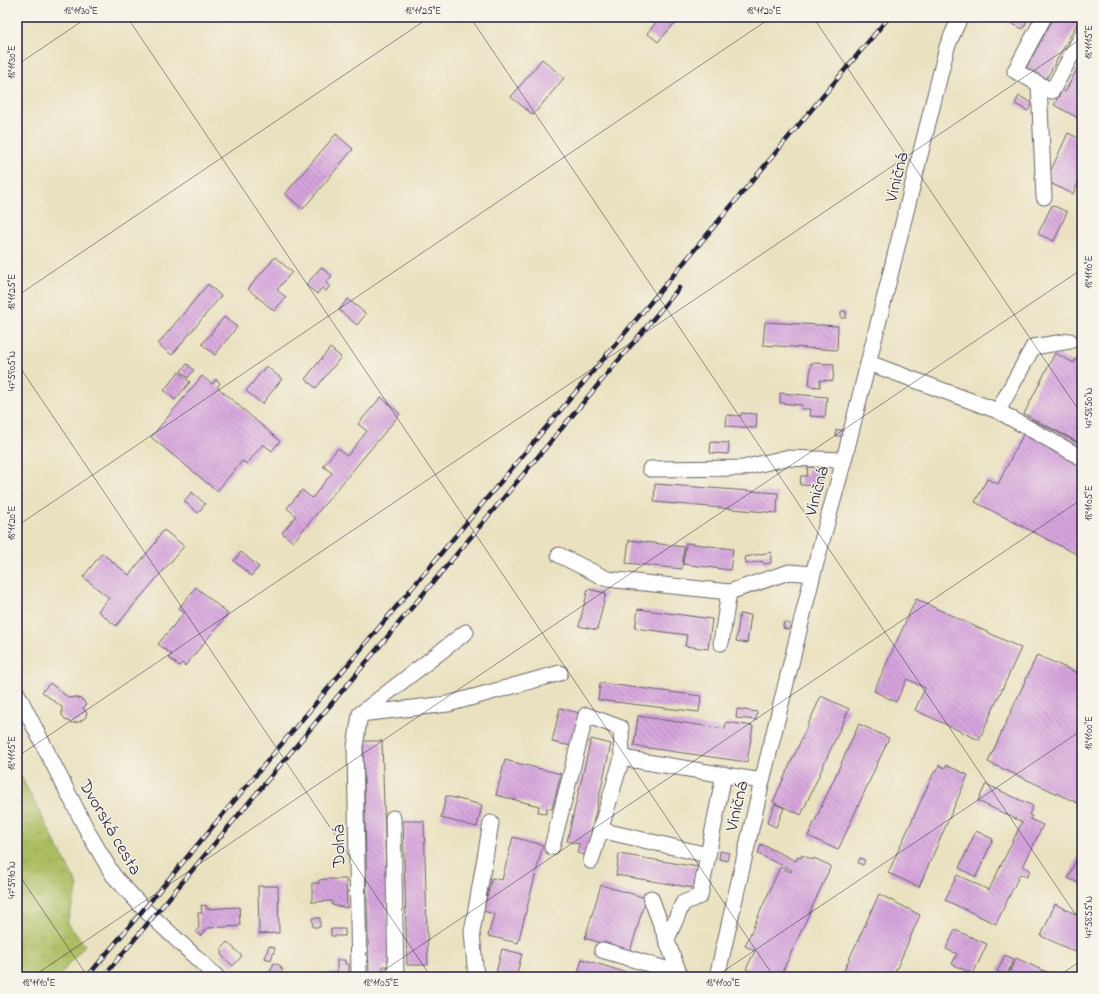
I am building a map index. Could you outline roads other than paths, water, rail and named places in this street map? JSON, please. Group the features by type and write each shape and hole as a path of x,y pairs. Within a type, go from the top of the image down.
{"street":[{"name":"Viničná","path":"717,977 762,780 813,574 869,363 947,47 960,17"},
{"path":"1044,17 1015,70 1052,91 1082,36"},
{"path":"1040,84 1044,197"},
{"path":"998,411 1033,347 1070,341"},
{"path":"869,363 998,411 1082,458"},
{"path":"650,469 743,468 786,458 844,460"},
{"path":"559,555 607,579 729,592 789,572 813,574"},
{"path":"721,643 729,592"},
{"path":"360,714 466,632"},
{"path":"360,714 448,704 560,673"},
{"name":"Dvorská cesta","path":"17,693 89,834 113,875 144,909 218,977"},
{"name":"Dolná","path":"359,977 355,747 360,714"},
{"path":"552,847 586,715 621,728 622,758 591,861"},
{"path":"622,758 762,780"},
{"path":"667,939 683,903 700,896 724,774"},
{"path":"392,818 396,977"},
{"path":"476,977 472,932 491,823"},
{"path":"600,830 708,855"},
{"path":"651,898 682,976"},
{"path":"602,950 682,976"}],"railway":[{"path":"87,977 889,17"},
{"path":"103,977 679,288"}]}
